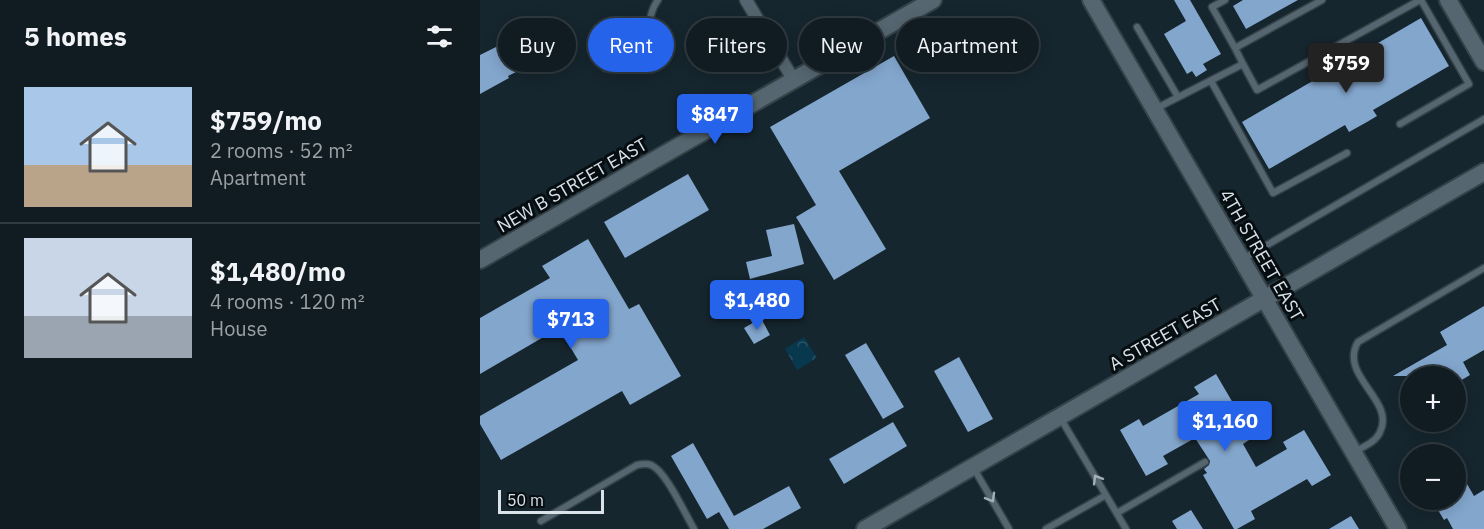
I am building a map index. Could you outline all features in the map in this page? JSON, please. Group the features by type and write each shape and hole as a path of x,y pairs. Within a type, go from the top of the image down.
{"street":[{"path":"746,0 794,79"},
{"name":"NEW B STREET EAST","path":"480,260 933,0"},
{"name":"4TH STREET EAST","path":"1091,0 1398,529"},
{"path":"1448,0 1484,62"},
{"name":"A STREET EAST","path":"865,529 1484,172"}],"lane":[{"path":"650,18 658,0"},
{"path":"1225,0 1212,7 1257,90 1420,0 1469,84 1400,124"},
{"path":"1235,48 1323,0"},
{"path":"1137,27 1178,98"},
{"path":"1155,109 1243,64"},
{"path":"1211,81 1274,193 1347,153"},
{"path":"1242,260 1484,119"},
{"path":"1353,452 1371,442 1380,433 1383,420 1380,407 1354,365 1353,349 1358,342 1484,268"},
{"path":"1060,417 1126,529"},
{"path":"1117,513 1205,462"},
{"path":"541,521 637,465 644,464 652,465 661,473 694,529"},
{"path":"973,467 1009,529"},
{"path":"1046,529 1106,495"}],"green space":[{"path":"804,337 817,358 797,370 785,349"}],"building":[{"path":"1174,0 1190,0 1221,54 1203,64 1207,70 1196,77 1192,71 1187,74 1164,34 1186,21"},
{"path":"1243,0 1298,0 1246,29 1233,6"},
{"path":"1421,18 1449,66 1373,110 1377,116 1367,122 1349,132 1345,125 1269,169 1242,122"},
{"path":"498,46 498,72 516,72 480,94 480,55"},
{"path":"894,56 896,72 903,72 930,118 839,171 886,249 834,280 796,217 816,205 770,127 866,72 884,72 884,62"},
{"path":"688,174 709,210 625,258 604,222"},
{"path":"794,224 804,264 750,279 746,262 772,256 766,230"},
{"path":"588,239 629,309 639,304 681,376 630,405 622,391 501,460 480,424 480,416 578,360 559,328 480,374 480,318 550,278 542,266"},
{"path":"1484,306 1484,350 1463,362 1465,366 1410,366 1447,345 1440,332"},
{"path":"761,318 770,335 754,344 744,328"},
{"path":"866,343 904,407 883,419 845,355"},
{"path":"959,357 993,419 968,432 934,371"},
{"path":"1216,374 1250,432 1246,434 1249,440 1243,444 1256,467 1287,449 1283,442 1304,430 1331,475 1312,486 1307,479 1251,511 1255,519 1237,529 1234,529 1203,475 1207,473 1204,469 1210,461 1195,438 1163,456 1168,464 1146,476 1120,430 1139,419 1143,426 1199,394 1194,387"},
{"path":"893,422 907,446 844,484 829,459"},
{"path":"693,443 734,516 789,486 801,508 763,529 729,529 719,512 707,519 671,456"},
{"path":"1466,482 1474,496 1484,490 1484,529 1453,529 1447,518 1444,520 1438,510 1466,510"},
{"path":"1191,510 1203,529 1177,529 1172,521"},
{"path":"1351,516 1359,529 1329,529"}]}
